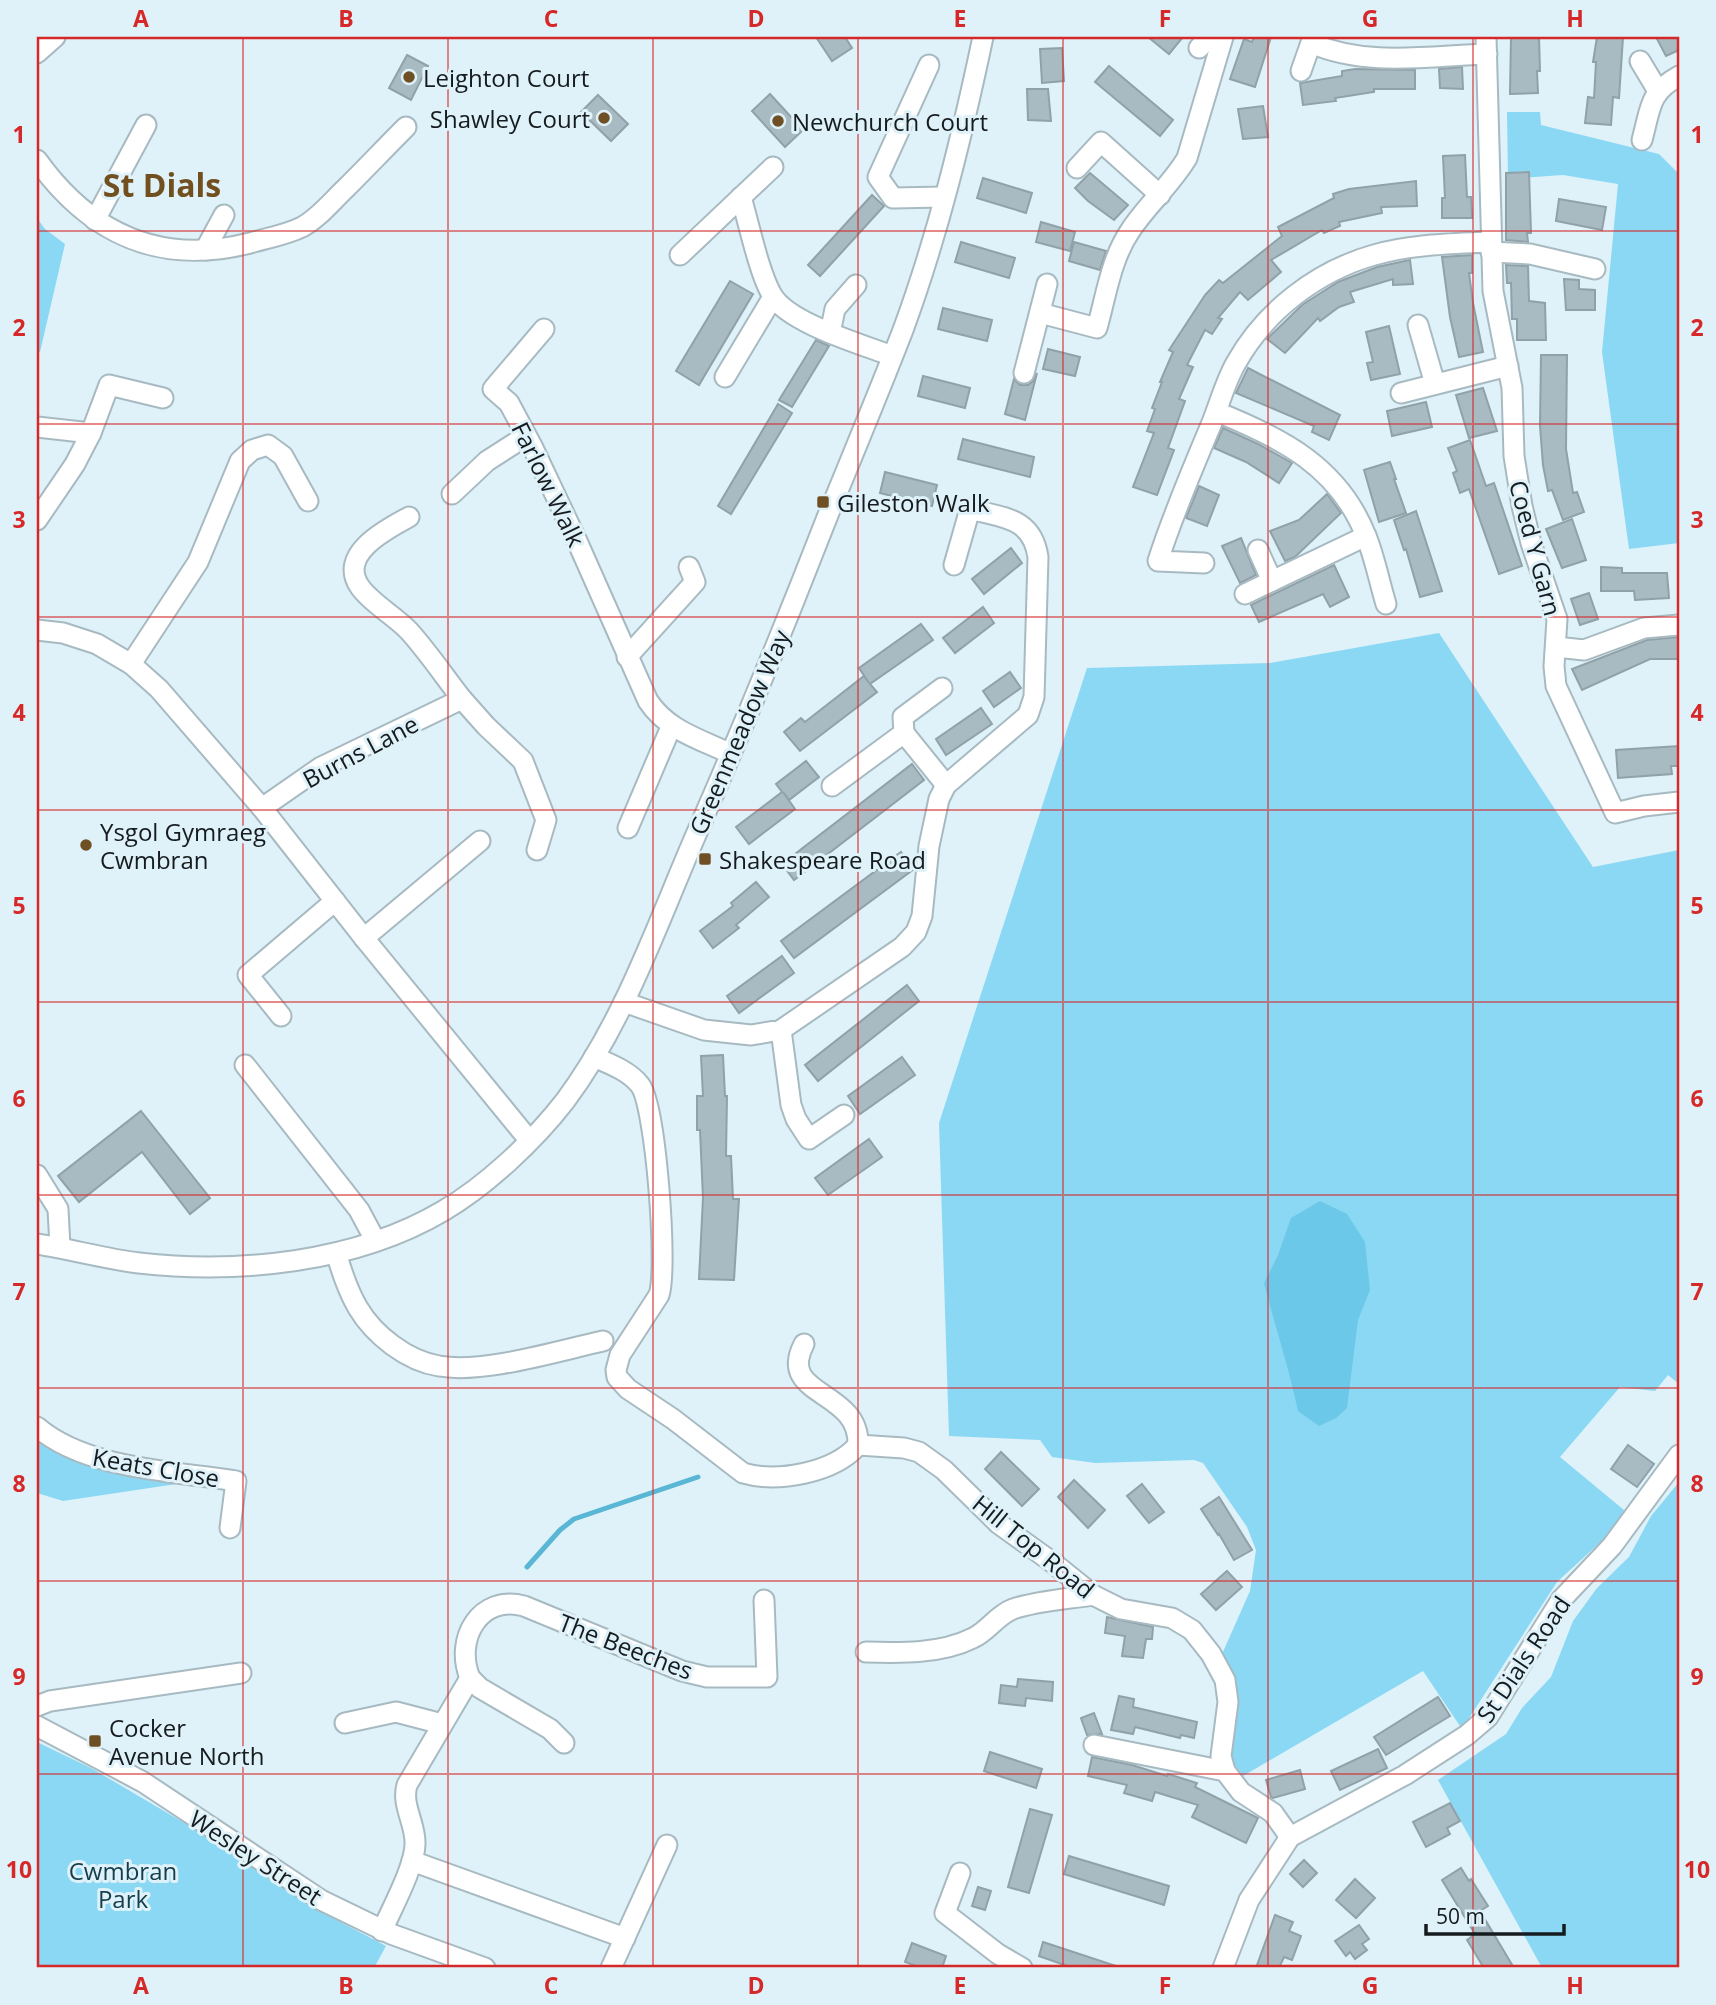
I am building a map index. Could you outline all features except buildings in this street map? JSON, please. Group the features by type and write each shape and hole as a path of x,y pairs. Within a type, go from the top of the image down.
{"street":[{"path":"37,53 55,37"},
{"name":"Greenmeadow Way","path":"37,1244 134,1263 201,1268 260,1265 336,1253 415,1226 446,1210 499,1168 564,1102 594,1057 624,1002 731,754 892,356 925,262 944,197 983,37"},
{"path":"1040,313 1097,328 1120,249 1131,230 1187,158 1223,37"},
{"path":"1301,71 1312,40 1333,52 1361,58 1486,45"},
{"name":"Coed Y Garn","path":"1486,45 1490,247 1495,304 1512,388 1516,476 1531,542 1557,619 1554,666 1556,686 1615,813 1679,802"},
{"path":"1640,61 1658,91"},
{"path":"929,65 878,177 893,198 944,197"},
{"path":"1642,140 1654,96 1663,85 1679,76"},
{"path":"95,220 146,125"},
{"path":"37,160 52,181 74,203 121,236 147,245 205,250 235,247 302,227 320,214 406,127"},
{"path":"1077,168 1101,142 1160,195"},
{"path":"680,255 773,167"},
{"path":"741,197 773,297 789,312 830,332 892,356"},
{"path":"205,250 224,215"},
{"path":"1205,563 1158,561 1173,515 1235,365 1253,337 1275,312 1309,284 1339,268 1374,255 1415,247 1490,247 1595,269"},
{"path":"1024,373 1047,284"},
{"path":"830,332 835,309 856,285"},
{"path":"725,377 773,297"},
{"path":"1418,325 1435,384"},
{"name":"Farlow Walk","path":"544,329 493,389 509,403 526,436 577,541 627,657 658,717 671,727 731,754"},
{"path":"1401,393 1508,366"},
{"path":"37,520 75,464 110,385 163,398"},
{"path":"1217,412 1289,444 1334,483 1351,505 1366,536 1386,604"},
{"path":"37,427 91,433"},
{"path":"452,494 486,461 526,436"},
{"path":"131,664 198,562 240,461 246,455 268,445 283,456 308,501"},
{"path":"624,1002 704,1030 751,1035 781,1030 902,947 916,932 922,916 933,825 939,799 946,785 1028,715 1034,697 1038,557 1036,542 1019,522 970,509 954,565"},
{"path":"409,517 370,541 357,561 355,574 360,587 408,630 462,699 523,761 546,820 537,850"},
{"path":"1245,594 1366,536"},
{"path":"1258,550 1272,580"},
{"path":"627,657 695,582 689,567"},
{"name":"Coed Y Garn","path":"1556,647 1584,650 1644,628 1679,625"},
{"path":"37,630 63,632 97,644 131,664 159,689 262,808 529,1140"},
{"path":"942,688 903,717 904,733 946,785"},
{"name":"Burns Lane","path":"262,808 321,767 462,699"},
{"path":"628,828 671,727"},
{"path":"832,786 904,733"},
{"path":"364,938 480,841"},
{"path":"281,1016 248,975 335,901"},
{"path":"781,1030 791,1105 796,1119 809,1139 844,1115"},
{"path":"594,1057 627,1073 641,1086 647,1100 653,1134 664,1260 660,1295 620,1355 617,1377 628,1389 673,1419 743,1473 777,1477 821,1468 841,1460 858,1445 857,1427 849,1413 808,1384 799,1373 797,1356 804,1344"},
{"path":"245,1065 359,1210 375,1240"},
{"path":"37,1175 58,1209 60,1247"},
{"path":"336,1253 359,1309 375,1329 394,1346 437,1366 480,1367 603,1341"},
{"name":"Keats Close","path":"37,1427 52,1440 106,1461 236,1481 230,1528"},
{"name":"Hill Top Road","path":"858,1445 904,1448 927,1457 999,1524 1093,1595 1121,1609 1172,1618 1192,1630 1221,1670 1228,1692 1221,1756 1225,1771"},
{"name":"St Dials Road","path":"1290,1838 1405,1775 1478,1728 1488,1717 1561,1600 1612,1546 1679,1455"},
{"path":"866,1652 905,1652 945,1646 976,1636 1010,1610 1093,1595"},
{"name":"The Beeches","path":"470,1678 464,1663 467,1634 483,1615 505,1603 524,1606 682,1671 707,1677 767,1677 764,1600"},
{"path":"37,1706 50,1701 241,1673"},
{"path":"382,1930 412,1861 415,1839 405,1790 470,1678 480,1688 550,1729 564,1743"},
{"path":"345,1723 396,1712 442,1724"},
{"name":"Wesley Street","path":"37,1726 143,1782 321,1900 382,1930 485,1968"},
{"path":"1094,1745 1225,1771 1241,1792 1273,1813 1290,1838 1249,1900 1223,1968"},
{"path":"611,1968 667,1845"},
{"path":"412,1861 625,1938"},
{"path":"960,1873 945,1913 998,1954 1022,1968"}],"green space":[{"path":"1507,112 1540,112 1541,125 1659,154 1679,174 1679,543 1629,549 1602,352 1618,184 1563,175 1508,179"},
{"path":"37,218 45,229 65,244 40,352 37,350"},
{"path":"1439,633 1593,867 1679,850 1679,1384 1668,1375 1655,1391 1620,1387 1560,1457 1630,1515 1557,1582 1462,1729 1423,1671 1243,1776 1230,1758 1236,1717 1236,1691 1234,1679 1222,1654 1250,1591 1256,1550 1247,1527 1203,1463 1194,1460 1095,1463 1052,1457 1040,1440 949,1436 939,1123 1087,668 1270,663"},
{"path":"37,1434 69,1456 87,1463 183,1483 63,1501 37,1493"},
{"path":"1679,1482 1679,1968 1538,1968 1541,1966 1438,1780 1506,1734 1522,1708 1551,1677 1573,1621 1597,1588 1629,1557 1651,1516"},
{"name":"Cwmbran Park","path":"37,1742 91,1768 193,1828 314,1908 386,1946 374,1968 37,1968"}],"shaded area":[{"path":"1320,1201 1347,1214 1365,1242 1370,1290 1358,1320 1347,1408 1336,1418 1319,1426 1298,1411 1264,1283 1278,1255 1291,1218"}],"waterway":[{"path":"527,1567 560,1530 574,1519 698,1477"}],"place":[{"name":"Leighton Court","path":"409,77"},
{"name":"Shawley Court","path":"604,118"},
{"name":"Newchurch Court","path":"778,121"},
{"name":"Gileston Walk","path":"823,502"},
{"name":"Ysgol Gymraeg Cwmbran","path":"86,845"},
{"name":"Shakespeare Road","path":"705,859"},
{"name":"Cocker Avenue North","path":"95,1741"}],"district":[{"name":"St Dials","path":"162,184"}]}
